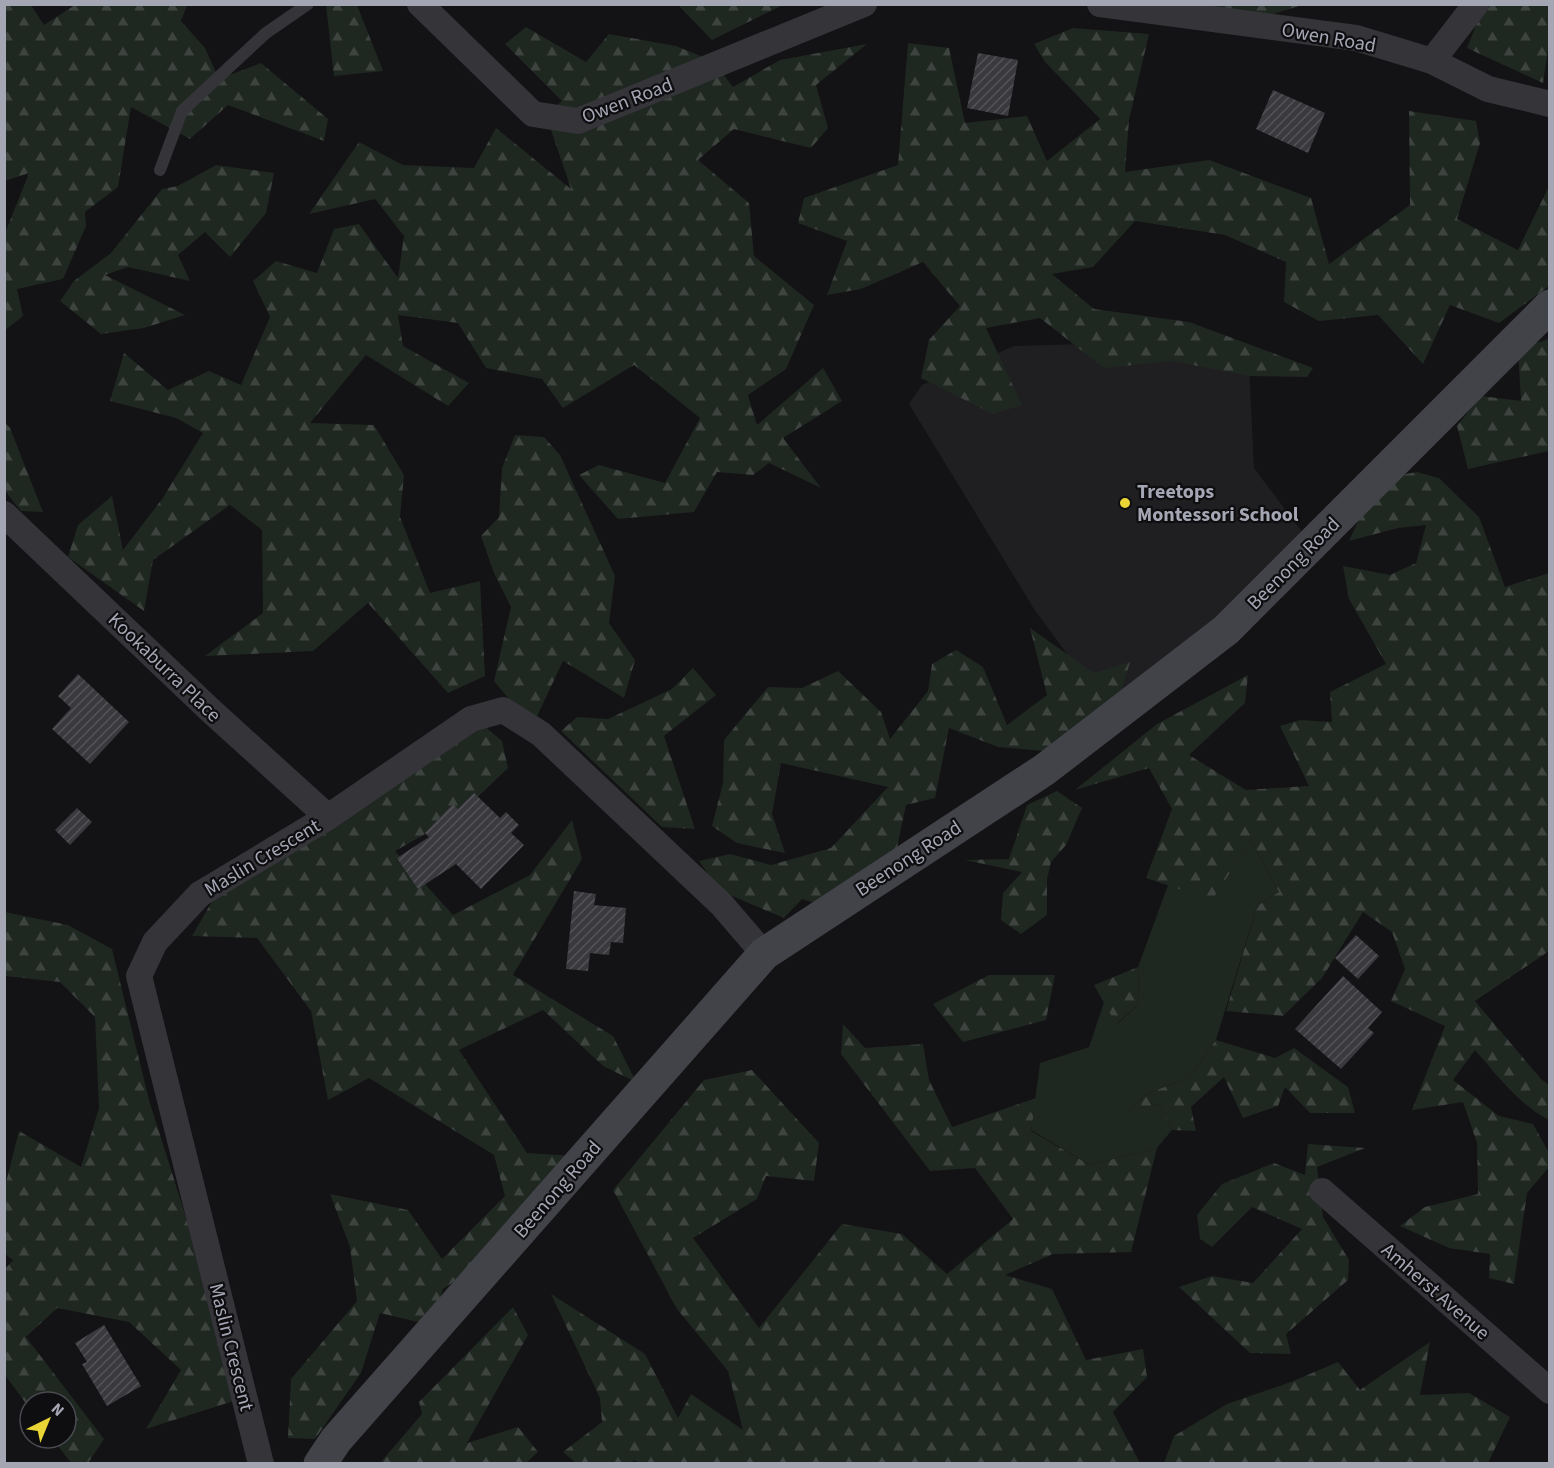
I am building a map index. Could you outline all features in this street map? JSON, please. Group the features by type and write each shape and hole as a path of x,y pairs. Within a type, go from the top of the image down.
{"street":[{"name":"Owen Road","path":"420,4 533,114 578,121 864,4"},
{"name":"Owen Road","path":"1100,4 1356,38 1432,61 1488,89 1550,104"},
{"path":"1432,61 1476,4"},
{"name":"Beenong Road","path":"320,1464 336,1440 764,954 1044,770 1226,630 1550,306"},
{"name":"Kookaburra Place","path":"4,514 210,710 328,817"},
{"name":"Maslin Crescent","path":"261,1464 139,976 154,942 200,894 328,817 471,719 503,710 541,734 722,905 764,954"},
{"name":"Amherst Avenue","path":"1322,1191 1550,1391"}],"lane":[{"path":"160,170 182,111 266,33 308,4"}],"shaded area":[{"name":"Treetops Montessori School","path":"1084,344 1249,366 1254,468 1306,537 1226,622 1105,706 1034,609 909,404 922,385 1014,346"}],"green space":[{"path":"5,5 31,5 44,25 75,5 187,5 181,21 205,48 219,79 261,63 328,119 324,141 228,105 190,139 131,107 118,187 85,212 86,226 63,279 17,289 23,316 4,331 5,233 29,173 5,181"},
{"path":"326,5 357,5 383,71 334,76"},
{"path":"678,5 783,5 712,40"},
{"path":"1175,5 1302,5 1257,19"},
{"path":"1484,5 1549,5 1549,43 1543,83 1467,48"},
{"path":"526,27 586,62 609,34 676,46 713,61 733,87 780,60 867,44 816,85 828,128 811,148 734,129 698,160 749,203 754,256 814,305 786,369 748,395 757,425 823,368 842,401 783,438 821,488 769,463 753,475 717,472 694,512 618,519 579,475 599,465 665,483 700,418 634,365 563,408 542,379 486,368 458,323 398,315 403,346 469,383 448,406 366,355 310,423 374,425 404,475 400,517 430,593 480,581 485,676 448,693 368,603 313,651 205,656 263,613 262,530 230,505 153,560 144,611 68,557 78,525 112,496 123,550 162,499 203,433 176,418 110,401 124,353 168,390 209,371 241,385 270,317 253,281 276,261 317,273 334,229 359,224 398,278 404,236 375,199 309,214 359,142 403,165 474,168 496,128 571,189 546,115 562,101 505,44"},
{"path":"1073,28 1149,34 1129,120 1125,172 1209,160 1311,198 1329,264 1410,205 1409,111 1476,121 1480,143 1457,219 1518,250 1549,186 1549,286 1499,323 1450,305 1423,364 1378,315 1319,321 1284,302 1286,262 1225,235 1135,221 1093,267 1052,274 1094,309 1189,322 1313,368 1307,377 1250,376 1172,361 1104,368 1040,318 986,328 1022,405 993,414 921,378 929,340 960,306 923,262 861,289 827,295 847,241 798,223 804,198 898,165 908,43 949,48 965,123 1027,116 1047,161 1100,119 1045,62 1034,44"},
{"path":"216,165 274,173 266,213 230,257 205,232 178,255 190,281 128,267 105,275 185,315 144,328 101,334 60,301 74,281 111,253 162,189 178,186"},
{"path":"1549,339 1549,451 1468,469 1457,426 1481,396 1521,401 1518,349"},
{"path":"4,422 10,428 43,512 21,511 5,491"},
{"path":"515,435 544,437 560,455 615,576 609,623 635,660 624,698 563,661 532,727 494,681 511,607 494,573 481,536 499,517 502,468"},
{"path":"1417,472 1439,478 1479,517 1505,587 1549,573 1549,951 1475,1001 1541,1079 1549,1085 1549,1120 1518,1098 1475,1050 1453,1080 1499,1116 1533,1124 1549,1153 1549,1167 1527,1193 1514,1284 1489,1278 1490,1254 1449,1248 1400,1226 1425,1207 1478,1194 1477,1143 1463,1102 1412,1110 1445,1026 1391,1001 1405,969 1392,932 1363,912 1322,978 1283,1016 1226,1011 1257,906 1279,892 1251,841 1212,900 1146,878 1172,809 1149,768 1075,790 1157,724 1248,675 1245,703 1189,755 1246,790 1309,786 1280,726 1300,720 1332,722 1330,692 1386,664 1349,599 1343,566 1390,575 1416,563 1426,525 1398,528 1349,541 1378,479"},
{"path":"1030,628 1094,673 1130,662 1115,712 1067,753 998,747 949,728 935,798 906,805 894,862 829,908 802,899 784,918 720,891 699,861 730,854 771,865 831,848 888,787 781,763 772,814 785,853 737,843 712,826 723,783 724,740 768,687 802,688 838,671 881,712 890,739 928,691 932,664 956,650 983,667 1007,725 1047,695"},
{"path":"693,668 716,695 664,736 695,829 662,827 561,731 577,717 608,719 672,689"},
{"path":"470,714 502,741 508,768 459,815 395,851 453,915 530,875 572,820 582,859 513,975 613,1036 636,1082 603,1066 543,1010 459,1050 527,1153 574,1156 474,1268 443,1289 431,1325 380,1313 361,1373 315,1439 288,1438 291,1379 357,1301 350,1247 330,1194 408,1210 442,1259 505,1196 494,1155 369,1078 328,1100 311,1011 257,938 192,936 233,865"},
{"path":"1057,791 1082,808 1066,845 1051,862 1047,879 1047,915 1021,934 1001,920 1003,893 1022,872 965,860 1009,859 1027,805"},
{"path":"1251,841 1279,892 1257,906 1216,1040 1191,1076 1145,1095 1128,1111 1159,1104 1172,1130 1157,1148 1090,1165 1031,1130 1040,1063 1089,1047 1104,1002 1117,1024 1139,1004 1138,967 1168,885 1212,899"},
{"path":"5,912 68,925 112,949 149,1100 243,1398 146,1429 181,1370 129,1322 57,1308 26,1337 67,1390 18,1390 18,1393 5,1375 5,1269 13,1260 5,1254 4,1190 19,1131 81,1167 99,1108 95,1017 60,982 5,976"},
{"path":"1138,967 1139,1004 1116,1024 1094,985"},
{"path":"989,975 1055,975 1046,1020 963,1042 933,1004"},
{"path":"843,1024 865,1048 923,1044 929,1080 952,1127 1036,1098 1031,1131 1090,1165 1157,1148 1131,1252 1053,1254 1005,1275 1052,1289 1086,1360 1143,1349 1147,1377 1113,1412 1140,1463 641,1464 634,1460 631,1463 576,1463 563,1452 602,1422 600,1398 551,1294 645,1354 678,1418 691,1394 743,1430 728,1371 677,1309 613,1190 704,1080 752,1070 819,1143 814,1181 766,1176 757,1199 693,1238 759,1328 842,1224 902,1234 947,1274 1013,1219 975,1168 930,1171 841,1054"},
{"path":"1216,1040 1275,1058 1294,1048 1348,1087 1355,1113 1310,1113 1285,1087 1278,1106 1243,1118 1224,1077 1191,1107 1196,1131 1172,1130 1159,1104 1127,1112 1145,1095 1191,1076"},
{"path":"1308,1144 1365,1148 1317,1167 1323,1217 1349,1260 1348,1280 1286,1334 1291,1354 1250,1353 1179,1287 1212,1276 1253,1283 1302,1229 1252,1207 1212,1247 1200,1239 1197,1215 1222,1184 1274,1163 1305,1175"},
{"path":"513,1307 528,1335 467,1443 518,1427 538,1452 526,1463 380,1463 422,1414 419,1402"},
{"path":"1430,1342 1420,1395 1469,1393 1510,1417 1488,1463 1164,1463 1174,1436 1227,1404 1291,1382 1338,1362 1360,1390"},
{"path":"78,1405 104,1439 88,1463 71,1463 61,1450 78,1450"}],"building":[{"path":"978,53 1018,60 1008,116 967,108"},
{"path":"1273,90 1325,113 1308,153 1256,129"},
{"path":"78,674 129,722 90,764 52,729 71,708 58,696"},
{"path":"474,793 500,818 506,812 519,825 511,833 524,845 481,889 456,864 418,889 397,858 429,837 425,833 453,804 458,809"},
{"path":"77,808 92,822 70,845 55,830"},
{"path":"574,891 596,894 594,905 626,908 623,943 611,942 609,955 590,953 588,971 566,969"},
{"path":"1356,935 1379,956 1358,979 1335,958"},
{"path":"1343,976 1382,1012 1368,1028 1374,1033 1341,1069 1295,1029"},
{"path":"104,1325 141,1386 107,1406 82,1364 87,1362 75,1343"}],"place":[{"name":"Treetops Montessori School","path":"1125,503"}]}
